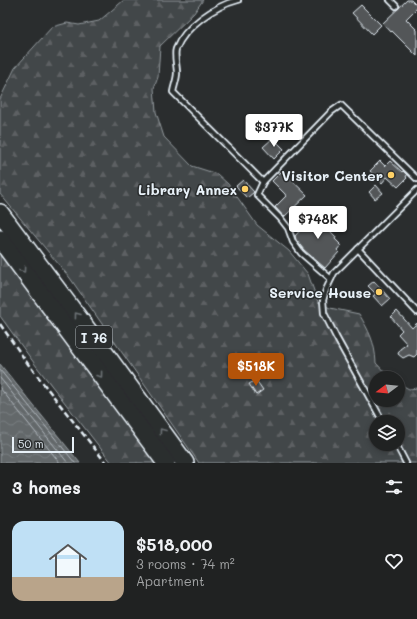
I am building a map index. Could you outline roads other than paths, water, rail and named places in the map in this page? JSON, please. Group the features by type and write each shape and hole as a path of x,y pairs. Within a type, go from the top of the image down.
{"highway":[{"name":"I 76","path":"0,213 101,348 184,463"},
{"name":"I 76","path":"0,239 166,463"}],"lane":[{"path":"238,0 228,2 205,15 184,34 175,50 177,75 173,92 263,182"},
{"path":"390,0 396,6"},
{"path":"331,279 301,253 293,242 288,228 257,195 263,182 331,112 341,105 417,178"},
{"path":"380,415 324,313 323,300 334,273 417,190"},
{"path":"358,249 417,312"},
{"path":"400,451 406,463"}],"water":[{"path":"0,364 80,463 0,463"}],"railway":[{"path":"0,324 28,364 106,463"}],"place":[{"name":"Visitor Center","path":"391,175"},
{"name":"Library Annex","path":"245,189"},
{"name":"Service House","path":"379,292"}]}
